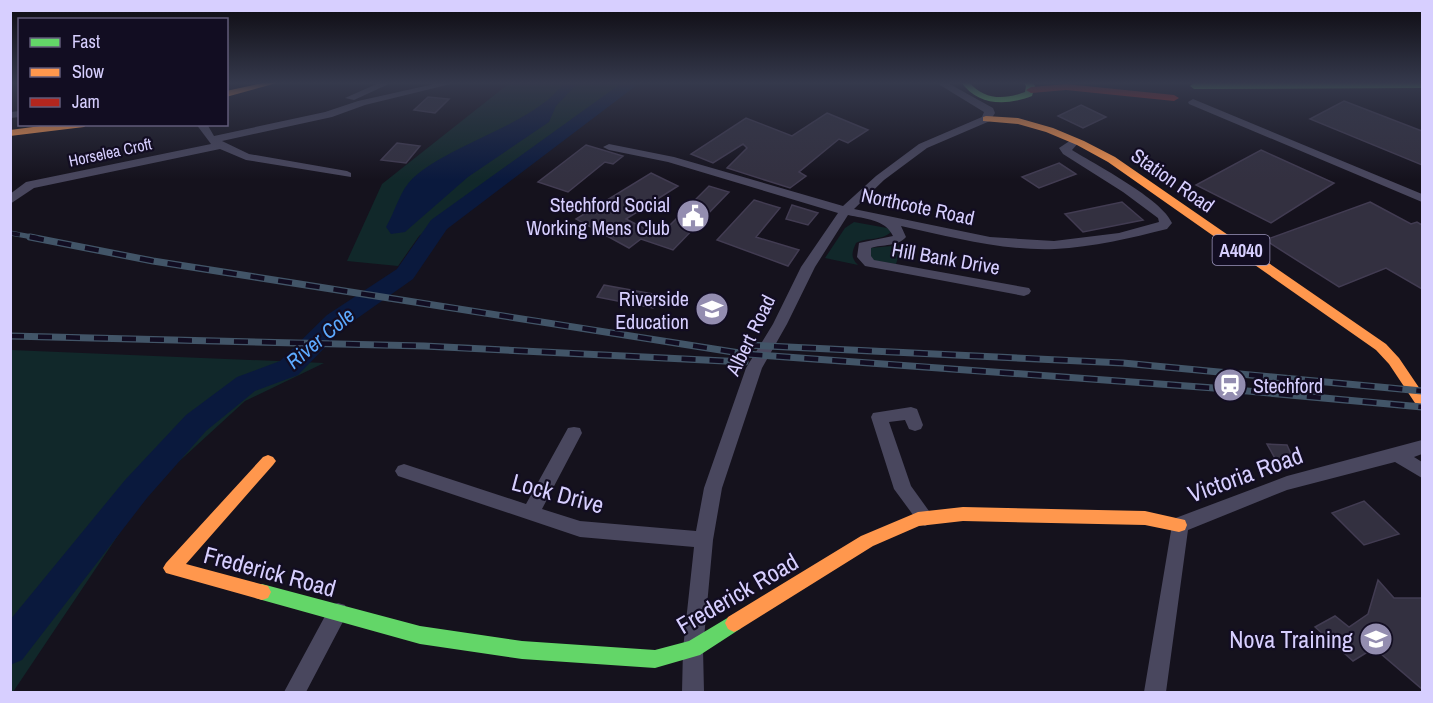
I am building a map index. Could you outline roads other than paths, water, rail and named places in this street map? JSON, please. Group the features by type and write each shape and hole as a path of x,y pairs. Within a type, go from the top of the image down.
{"street":[{"name":"Horselea Croft","path":"10,200 30,185 110,171 329,115"},
{"path":"986,119 989,115"},
{"name":"A4040","path":"1021,115 1049,131"},
{"name":"A4040","path":"1048,115 1074,141"},
{"path":"1229,115 1422,198"},
{"name":"Station Road","path":"986,119 1010,119 1049,131 1120,165 1381,347 1400,369 1422,402"},
{"name":"Albert Road","path":"693,693 693,649 704,540 713,488 754,368 780,324 808,267 845,211 880,178 923,146 986,119"},
{"path":"10,133 68,126"},
{"path":"203,126 216,143 257,159 347,175"},
{"name":"Northcote Road","path":"609,147 670,159 845,211 990,242 1054,245 1119,237 1163,226 1166,223 1163,216 1127,189 1067,152 1065,148 1074,141"},
{"name":"Hill Bank Drive","path":"886,220 895,227 900,237 864,246 864,257 870,263 1024,291"},
{"path":"915,425 911,413 879,417 903,489 926,518"},
{"path":"531,513 574,433"},
{"name":"Victoria Road","path":"1155,693 1179,525 1244,497 1295,480 1422,447"},
{"path":"1398,455 1422,471"},
{"name":"Frederick Road","path":"268,461 172,568 420,635 522,650 655,659 693,649 867,541 918,519 963,514 1134,518 1179,525"},
{"name":"Lock Drive","path":"404,471 580,529 704,540"},
{"path":"295,693 338,612"}],"water":[{"path":"525,115 552,115 549,122 468,177 405,232 391,234 386,227 401,195 413,178 449,154"}],"waterway":[{"name":"River Cole","path":"10,648 136,489 196,423 246,384 289,368 336,321 405,274 439,225 588,115"}],"railway":[{"path":"10,233 38,238"},
{"path":"30,237 153,261 746,354 1214,388 1422,407"},
{"path":"10,336 424,346 745,362"},
{"path":"746,345 1123,363 1422,391"}],"place":[{"name":"Stechford Social Working Mens Club","path":"693,216"},
{"name":"Riverside Education","path":"712,309"},
{"name":"Stechford","path":"1230,385"},
{"name":"Nova Training","path":"1376,639"}]}
